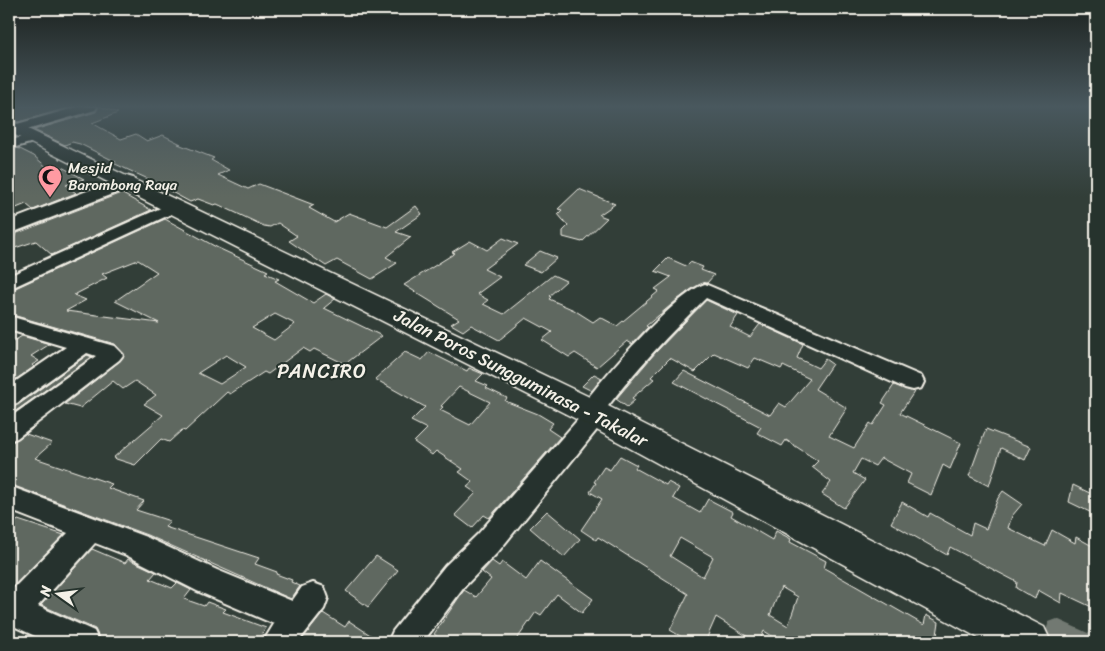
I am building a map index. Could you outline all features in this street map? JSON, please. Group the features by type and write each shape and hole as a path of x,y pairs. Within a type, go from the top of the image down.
{"highway":[{"name":"Jalan Poros Sungguminasa - Takalar","path":"25,136 126,182 594,413 1028,642"}],"main road":[{"path":"9,228 126,182"}],"street":[{"path":"9,283 174,207"},
{"path":"404,642 456,576 488,543 594,413 613,384 670,321 702,291 705,290 913,382"},
{"path":"9,323 84,346 107,351 112,355 9,431"},
{"path":"9,397 84,346"},
{"path":"9,498 136,546 207,581 305,608 279,642"},
{"path":"83,642 11,609 91,528"}],"building":[{"path":"47,136 116,136 121,139 129,136 140,136 147,141 159,136 166,136 181,144 178,144 214,158 211,160 229,170 218,175 248,189 259,184 314,205 309,208 334,222 349,213 387,227 416,206 422,214 396,232 411,237 386,257 397,263 372,279 337,260 326,266 289,241 297,236 278,223 270,227 264,226 217,204 214,205 198,199 190,202 166,189 168,188 113,163 116,162 80,144 72,142 65,145"},
{"path":"18,148 34,156 49,169 58,165 84,179 66,185 76,193 33,210 26,204 9,211 9,151"},
{"path":"579,189 615,204 599,215 607,218 582,242 563,237 563,231 568,226 558,214 562,210 558,209"},
{"path":"121,193 151,210 52,255 36,241 9,250 9,239 17,235 15,234"},
{"path":"165,219 218,248 268,271 265,273 279,279 275,281 313,303 326,294 335,299 324,308 382,336 345,364 314,349 310,352 303,348 268,374 264,372 230,394 227,392 185,431 182,430 169,442 161,439 135,465 113,458 163,415 144,404 156,395 135,381 123,389 113,381 80,408 65,404 120,361 124,354 115,344 9,314 9,291","holes":["138,260 157,272 115,301 159,323 66,311 86,300 74,295 107,278 102,274","275,314 295,324 274,340 252,328","226,355 246,367 220,384 198,373"]},
{"path":"503,238 518,244 484,269 500,277 477,294 488,300 483,304 504,314 553,275 566,281 549,296 551,297 549,299 574,310 593,322 600,317 617,326 659,291 655,289 671,277 655,271 668,258 686,266 690,262 703,267 701,270 714,275 707,283 692,289 677,300 646,326 648,327 632,344 627,341 597,367 575,353 569,357 542,340 552,332 526,318 499,340 471,325 463,331 451,324 459,319 404,285 455,253 452,252 470,241 487,250"},
{"path":"540,251 557,258 541,272 523,265"},
{"path":"706,300 738,315 730,327 750,337 760,324 803,344 797,358 818,368 825,359 832,364 815,389 847,408 829,436 854,448 870,423 873,425 886,405 882,403 894,385 914,392 900,413 961,443 950,469 943,465 931,495 907,483 911,474 881,458 875,466 861,459 853,473 865,480 844,508 822,494 831,482 812,467 818,461 786,440 782,446 757,433 761,427 674,382 684,371 770,415 779,403 786,407 810,379 783,366 781,369 755,358 748,368 714,353 695,372 670,358 651,377 654,379 632,398 635,400 627,407 616,399 655,353"},
{"path":"22,336 50,344 31,356 39,361 32,365 34,367 9,384 9,344"},
{"path":"405,352 422,360 429,352 467,371 469,368 483,374 476,381 507,398 505,401 538,414 553,423 548,429 560,437 489,518 484,515 472,528 455,515 476,493 467,487 473,482 459,472 463,469 436,451 432,455 414,442 427,429 411,421 425,407 375,379","holes":["459,387 490,402 470,425 440,410 443,407 441,406"]},
{"path":"87,355 92,357 9,416 9,408 11,406 18,405"},
{"path":"594,374 602,378 592,391 582,386"},
{"path":"33,428 26,434 52,443 35,458 112,484 108,488 144,501 136,510 170,521 165,527 259,558 255,564 277,572 276,574 292,580 291,582 300,586 291,599 147,535 9,484 9,443"},
{"path":"986,429 1031,447 1025,460 1001,448 989,486 969,476"},
{"path":"620,456 637,465 635,468 666,485 668,482 679,488 673,498 700,513 708,499 733,512 731,516 772,540 776,531 791,539 790,542 826,561 824,568 924,625 926,615 939,622 937,635 951,642 782,642 764,631 759,642 756,642 716,617 705,642 690,642 670,630 688,594 598,537 596,540 581,530 602,499 590,492 596,483 594,482 604,467 610,470","holes":["680,538 713,557 703,577 670,556","781,587 798,597 788,626 770,615"]},
{"path":"1073,485 1096,496 1096,515 1069,502"},
{"path":"1003,491 1022,504 1012,516 1008,528 1045,546 1052,530 1075,543 1076,537 1096,548 1096,609 1062,593 1061,603 1038,590 1035,599 1016,588 1017,582 950,547 947,555 891,523 902,502 928,517 930,513 970,535 973,523 986,529 998,498"},
{"path":"547,511 580,539 564,557 530,528"},
{"path":"18,520 64,535 9,591 9,521 15,523"},
{"path":"92,549 125,563 128,559 156,572 150,579 172,588 177,583 191,590 184,599 204,606 207,602 226,609 223,612 266,628 257,642 101,642 95,629 41,605"},
{"path":"376,556 398,570 368,607 346,591"},
{"path":"492,561 499,566 502,562 526,580 540,561 593,599 582,613 557,594 541,615 536,612 515,642 444,642 434,634 464,590 476,597 491,579 482,572"},
{"path":"323,613 345,627 349,621 381,642 300,642"}],"waterway":[{"path":"1057,630 1082,642"}],"place":[{"name":"Mesjid Barombong Raya","path":"50,198"}],"district":[{"name":"PANCIRO","path":"322,371"}]}
